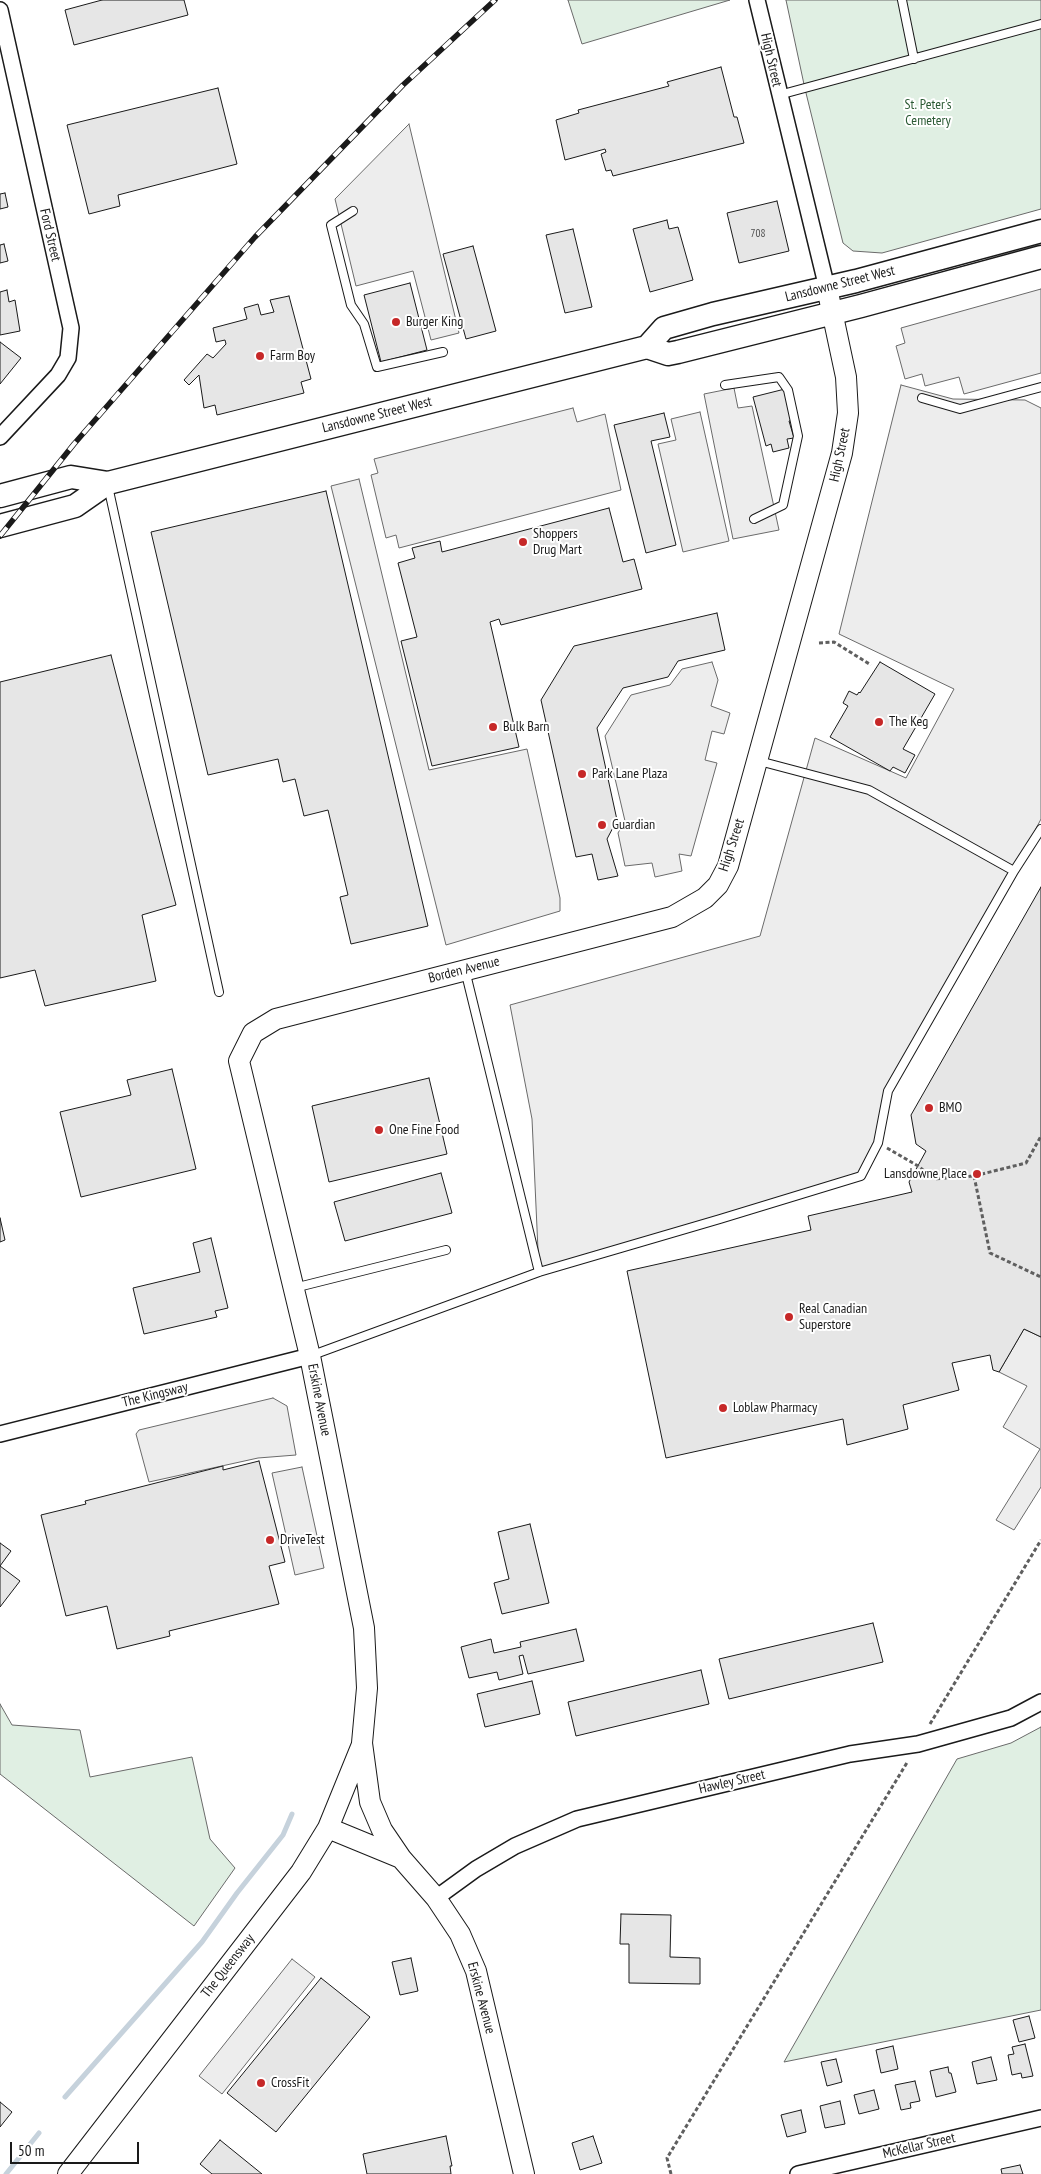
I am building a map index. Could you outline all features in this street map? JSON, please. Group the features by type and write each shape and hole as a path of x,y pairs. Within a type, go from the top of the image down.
{"main road":[{"name":"Lansdowne Street West","path":"647,347 664,328 713,314 827,288 1041,231"},
{"name":"Lansdowne Street West","path":"0,526 75,506 108,483 647,347 668,354 832,314 1041,257"},
{"name":"Lansdowne Street West","path":"0,496 71,477 108,483"}],"street":[{"name":"High Street","path":"705,898 718,885 728,866 842,453 848,413 846,378 827,288 779,95 758,0"},
{"name":"Ford Street","path":"0,10 71,328 68,358 58,375 0,438"},
{"name":"Borden Avenue","path":"239,1061 253,1033 276,1019 672,917 705,898"},
{"name":"Erskine Avenue","path":"239,1061 310,1356 364,1628 367,1688 362,1744"},
{"name":"The Kingsway","path":"0,1434 310,1356"},
{"name":"Hawley Street","path":"436,1898 476,1869 515,1846 577,1819 850,1754 918,1744 1012,1718 1041,1702"},
{"name":"The Queensway","path":"68,2174 300,1872 328,1828 362,1744"},
{"path":"362,1744 370,1802 382,1830 401,1858"},
{"name":"Erskine Avenue","path":"328,1828 401,1858 436,1898 460,1934 476,1971 524,2174"},
{"name":"McKellar Street","path":"798,2174 1041,2118"}],"lane":[{"path":"902,0 914,59"},
{"path":"779,95 1041,24"},
{"path":"353,211 331,226 351,305 364,324 377,367 443,352"},
{"path":"725,385 779,377 788,390 798,436 784,505 754,519"},
{"path":"922,398 960,409 1041,387"},
{"path":"108,483 219,992"},
{"path":"757,761 869,790 1014,871"},
{"path":"310,1356 538,1272 720,1220 861,1176 878,1142 888,1091 1014,871 1041,829"},
{"path":"465,970 538,1272"},
{"path":"294,1288 446,1250"}],"path":[{"path":"819,643 834,642 871,665"},
{"path":"878,1142 918,1166 934,1179 974,1176 1026,1163 1041,1136"},
{"path":"974,1176 990,1254 1041,1277"},
{"path":"671,2174 666,2158 1041,1540"}],"green space":[{"path":"568,0 730,0 582,44"},
{"name":"St. Peter's Cemetery","path":"786,0 1041,0 1041,209 882,253 853,251 843,243 805,89"},
{"path":"0,1704 12,1725 80,1730 90,1777 192,1757 210,1839 235,1868 194,1926 0,1774"},
{"path":"1041,1727 1041,2010 784,2062 957,1759 1011,1743"}],"shaded area":[{"path":"409,124 459,333 431,340 413,271 356,286 335,199"},
{"path":"1041,289 1041,373 964,394 959,377 925,386 922,374 905,379 896,346 905,343 901,328"},
{"path":"901,385 953,399 1025,400 1041,408 1041,819 1014,871 888,1091 878,1143 861,1176 539,1272 532,1119 510,1005 760,936 815,738 906,778 954,689 839,634"},
{"path":"734,388 738,408 752,406 779,530 733,539 704,394"},
{"path":"573,408 577,422 605,414 621,490 399,548 396,535 386,538 371,475 378,473 374,459"},
{"path":"700,412 729,541 683,552 658,444 676,440 671,419"},
{"path":"359,479 429,770 527,749 560,898 560,911 446,945 331,486"},
{"path":"712,662 718,680 711,706 730,713 724,734 712,731 705,760 717,763 691,856 679,854 682,871 655,877 652,863 625,866 618,833 625,821 605,736 631,695 670,685 682,669"},
{"path":"1024,1329 1041,1337 1041,1487 1014,1530 996,1520 1040,1449 1003,1427 1027,1386 999,1372"},
{"path":"273,1398 287,1406 296,1455 258,1458 149,1482 136,1434 139,1430"},
{"path":"302,1467 324,1568 295,1575 272,1473"},
{"path":"292,1959 315,1977 222,2094 199,2076"}],"building":[{"path":"102,0 184,0 188,15 74,45 65,10"},
{"path":"721,67 734,117 737,117 744,143 613,176 611,170 606,171 601,154 606,152 605,149 565,160 556,120 579,113 578,110 669,86 667,82"},
{"path":"218,88 237,164 118,195 120,206 89,214 67,125"},
{"path":"5,193 8,207 0,209 0,194"},
{"path":"777,201 789,251 739,263 727,213"},
{"path":"667,220 669,229 678,227 693,280 650,292 633,229"},
{"path":"573,229 592,307 565,313 546,235"},
{"path":"4,244 8,261 0,263 0,245"},
{"path":"473,246 496,331 466,339 443,254"},
{"name":"Burger King","path":"410,283 427,350 381,362 364,295"},
{"path":"7,290 9,302 15,300 20,331 0,335 0,292"},
{"name":"Farm Boy","path":"289,296 311,379 301,382 304,393 217,415 215,405 204,408 199,375 189,385 184,380 207,354 213,358 226,344 225,340 216,342 213,328 247,319 244,308 258,304 261,315 274,312 270,300"},
{"path":"0,342 21,358 0,384"},
{"path":"785,389 793,420 789,421 794,438 787,439 789,448 773,452 771,444 766,446 753,397"},
{"path":"664,413 670,437 651,441 676,545 646,553 614,425"},
{"path":"326,491 428,926 351,944 340,897 348,895 328,810 304,816 295,779 283,782 278,759 208,775 151,532"},
{"path":"609,508 623,562 634,559 642,589 501,625 499,619 490,622 519,747 432,766 401,641 417,637 398,563 415,558 412,548 440,541 442,552"},
{"name":"Park Lane Plaza","path":"717,613 725,650 678,661 668,677 623,688 597,728 617,820 607,839 618,876 598,880 592,854 576,857 541,700 574,646"},
{"path":"111,655 176,905 142,915 156,981 45,1006 35,970 0,978 0,682"},
{"name":"The Keg","path":"880,662 935,694 903,749 915,755 905,773 893,767 890,771 830,737 848,706 843,703 849,691 857,695 860,693"},
{"name":"Lansdowne Place","path":"1041,887 1041,1337 1024,1329 999,1372 993,1370 990,1355 952,1363 959,1390 903,1405 908,1429 847,1445 843,1419 666,1458 627,1271 811,1230 808,1216 912,1192 909,1182 926,1151 916,1144 911,1115"},
{"path":"172,1069 196,1169 81,1197 60,1112 131,1095 127,1080"},
{"name":"One Fine Food","path":"429,1078 447,1154 329,1182 312,1106"},
{"path":"441,1173 452,1213 345,1241 334,1202"},
{"path":"0,1218 5,1240 0,1242"},
{"path":"211,1238 228,1308 215,1311 217,1317 144,1334 133,1288 200,1272 193,1243"},
{"path":"259,1461 285,1562 269,1566 279,1604 169,1631 170,1636 117,1649 107,1606 66,1616 41,1515 86,1504 85,1501 223,1466 223,1470"},
{"path":"530,1524 549,1603 502,1614 494,1583 509,1579 498,1532"},
{"path":"0,1543 11,1551 0,1566"},
{"path":"0,1566 20,1581 0,1607"},
{"path":"873,1623 883,1662 729,1699 719,1659"},
{"path":"576,1629 584,1661 528,1674 523,1655 519,1656 523,1674 499,1680 497,1672 469,1678 461,1647 491,1639 494,1653 521,1647 520,1642"},
{"path":"701,1670 709,1704 576,1736 568,1702"},
{"path":"532,1681 540,1714 485,1727 477,1694"},
{"path":"621,1914 671,1915 670,1957 700,1958 700,1984 629,1983 629,1944 620,1944"},
{"path":"411,1958 418,1991 400,1995 392,1962"},
{"path":"321,1978 370,2017 276,2132 227,2093"},
{"path":"1029,2016 1035,2038 1019,2042 1013,2020"},
{"path":"1025,2044 1033,2076 1022,2078 1021,2073 1012,2075 1008,2055 1014,2054 1012,2047"},
{"path":"893,2046 898,2069 881,2073 876,2050"},
{"path":"991,2057 997,2080 977,2084 972,2062"},
{"path":"836,2059 842,2082 827,2086 821,2062"},
{"path":"948,2067 956,2092 936,2097 930,2071"},
{"path":"915,2081 920,2101 910,2103 911,2108 901,2110 895,2085"},
{"path":"874,2090 879,2109 859,2114 854,2095"},
{"path":"840,2101 845,2124 825,2128 820,2106"},
{"path":"0,2102 12,2112 0,2127"},
{"path":"801,2110 806,2132 787,2137 781,2115"},
{"path":"446,2136 452,2166 450,2166 451,2174 367,2174 363,2154"},
{"path":"593,2136 602,2163 580,2170 572,2143"},
{"path":"220,2140 262,2174 212,2174 200,2164"},
{"path":"1020,2165 1023,2174 1002,2174 1001,2169"}],"waterway":[{"path":"65,2097 202,1942 237,1893 283,1835 292,1814"},
{"path":"6,2174 39,2133"}],"railway":[{"path":"0,536 74,444 255,237 403,85 495,0"}],"place":[{"name":"Burger King","path":"396,322"},
{"name":"Farm Boy","path":"260,356"},
{"name":"Shoppers Drug Mart","path":"523,542"},
{"name":"The Keg","path":"879,722"},
{"name":"Bulk Barn","path":"493,727"},
{"name":"Park Lane Plaza","path":"582,774"},
{"name":"Guardian","path":"602,825"},
{"name":"BMO","path":"929,1108"},
{"name":"One Fine Food","path":"379,1130"},
{"name":"Lansdowne Place","path":"977,1174"},
{"name":"Real Canadian Superstore","path":"789,1317"},
{"name":"Loblaw Pharmacy","path":"723,1408"},
{"name":"DriveTest","path":"270,1540"},
{"name":"CrossFit","path":"261,2083"}]}
